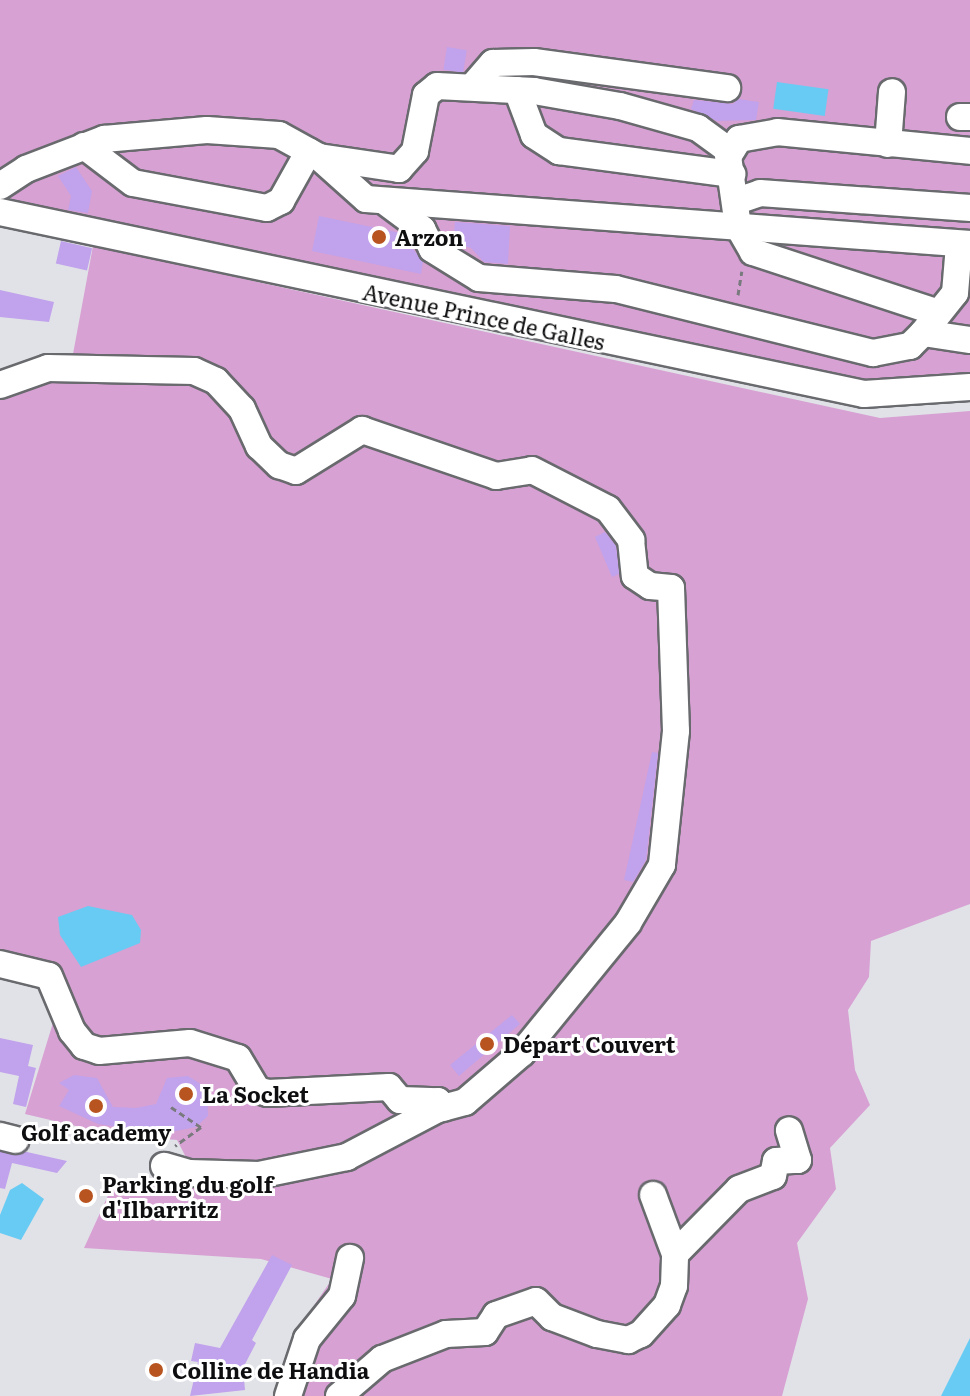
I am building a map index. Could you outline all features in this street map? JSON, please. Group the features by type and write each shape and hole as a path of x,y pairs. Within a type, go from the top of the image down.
{"street":[{"path":"472,87 493,63 534,62 727,88"},
{"path":"314,154 399,169 415,151 426,95 437,86 517,90 620,106 698,128 731,164"},
{"path":"517,90 534,135 559,151 731,164"},
{"path":"888,144 892,92"},
{"path":"0,186 104,139 207,130 279,135 314,154 366,199 449,207 740,224 965,244 947,309 910,346 873,353 616,289 479,278 432,249 422,229 384,201"},
{"path":"970,151 753,134 739,139 731,164 740,224 762,256 947,309 970,340"},
{"path":"84,146 133,183 267,208 281,201 314,154"},
{"path":"740,224 760,193 970,208"},
{"path":"422,229 449,207"},
{"name":"Avenue Prince de Galles","path":"0,212 864,394 970,387"},
{"path":"0,385 48,368 194,371 216,381 242,409 259,446 279,465 296,471 362,430 496,476 532,470 608,509 631,540 635,576 650,586 671,588 676,731 662,865 603,956 522,1053 465,1102 444,1108 347,1157 306,1170 189,1173 170,1155"},
{"path":"0,964 49,976 72,1031 84,1046 99,1051 190,1043 238,1058 257,1090 268,1093 389,1087 400,1100 438,1101 444,1108"},
{"path":"675,1254 739,1189 773,1176 776,1161 798,1160 789,1130"},
{"path":"339,1396 382,1359 446,1334 485,1332 496,1315 536,1301 552,1317 628,1340 667,1305 675,1254 653,1195"},
{"path":"288,1396 307,1339 342,1296 350,1258"}],"path":[{"path":"734,319 740,224"},
{"path":"170,1155 201,1127 171,1107"}],"shaded area":[{"path":"0,0 970,0 970,379 869,384 19,208 0,186"},
{"path":"93,246 880,418 970,411 970,904 871,941 869,977 848,1010 855,1070 870,1105 830,1148 836,1189 797,1243 808,1299 782,1396 276,1396 296,1332 332,1279 261,1259 84,1248 111,1189 132,1179 187,1182 190,1165 177,1140 114,1135 25,1114 56,1013 41,979 0,976 0,377 73,354"}],"water":[{"path":"777,82 828,89 825,116 773,109"},
{"path":"88,906 132,915 141,930 140,943 81,967 60,935 58,917"},
{"path":"22,1183 44,1199 21,1240 0,1233 0,1215 10,1190"},
{"path":"970,1338 970,1396 941,1396"}],"building":[{"path":"447,47 467,50 463,73 443,70"},
{"path":"738,99 759,102 756,120 717,121 691,109 694,100 733,104"},
{"path":"76,167 92,191 88,213 68,210 71,196 58,176"},
{"path":"319,216 401,233 423,262 421,274 312,251"},
{"path":"455,222 510,226 508,264 484,262 471,248 453,243"},
{"path":"61,241 92,248 87,271 56,263"},
{"path":"0,290 54,302 49,322 0,317"},
{"path":"605,532 616,546 619,574 612,577 595,537"},
{"path":"652,752 658,753 646,860 633,882 624,880"},
{"name":"Départ Couvert","path":"512,1015 520,1024 459,1076 450,1065"},
{"path":"0,1038 33,1045 28,1066 36,1068 26,1107 13,1104 19,1076 0,1072"},
{"path":"74,1075 97,1078 113,1107 136,1108 156,1104 167,1078 188,1076 207,1088 208,1116 196,1127 161,1134 98,1124 59,1106 69,1090 59,1083"},
{"path":"0,1152 27,1152 67,1161 57,1173 12,1163 5,1189 0,1188"},
{"path":"272,1255 292,1265 252,1340 256,1343 243,1368 245,1390 190,1396 198,1362 191,1361 195,1343 220,1348"}],"place":[{"name":"Arzon","path":"379,237"},
{"name":"Départ Couvert","path":"487,1044"},
{"name":"La Socket","path":"186,1094"},
{"name":"Golf academy","path":"96,1106"},
{"name":"Parking du golf d'Ilbarritz","path":"86,1196"},
{"name":"Colline de Handia","path":"156,1370"}]}
